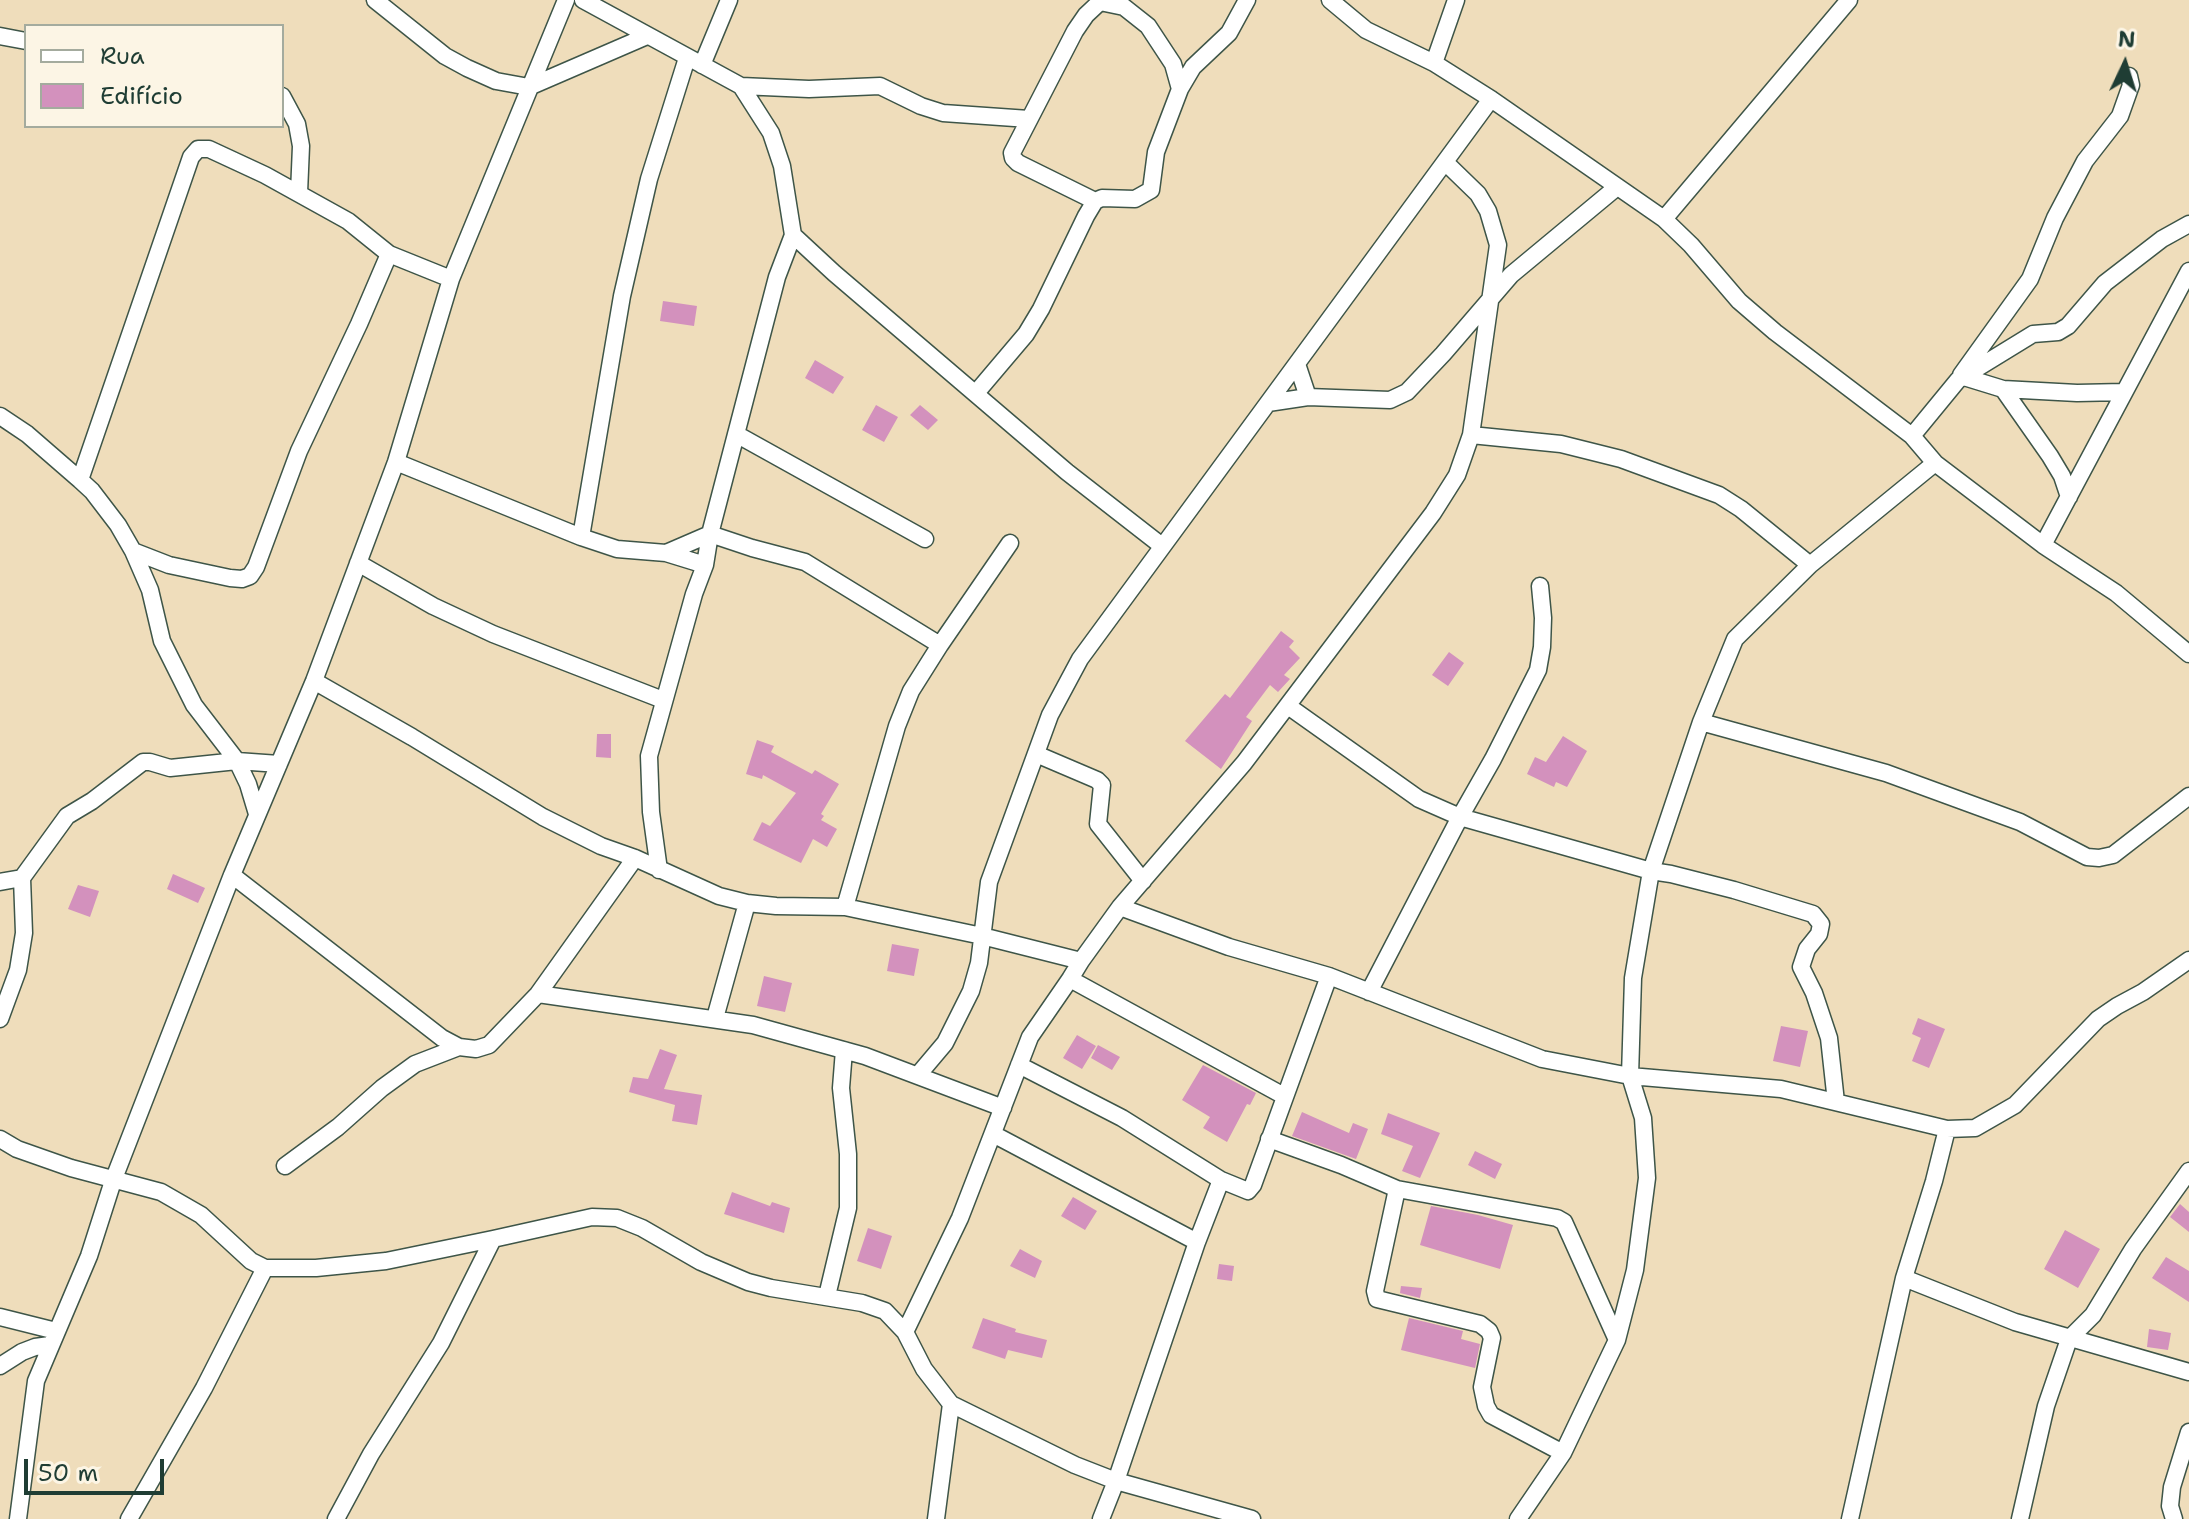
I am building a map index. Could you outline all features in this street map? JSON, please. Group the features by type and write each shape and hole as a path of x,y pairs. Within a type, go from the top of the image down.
{"street":[{"path":"375,0 445,56 496,81 529,87 647,36"},
{"path":"18,1519 36,1381 89,1256 113,1181 232,875 314,681 396,462 451,279 566,0"},
{"path":"583,0 741,86 809,89 880,86 943,113 1029,119"},
{"path":"581,537 622,296 649,179 694,61 729,0"},
{"path":"976,393 1026,334 1095,201 1102,198 1135,199 1151,190 1156,152 1180,89 1193,67 1229,33 1247,0"},
{"path":"1330,0 1366,30 1434,63 1491,99 1664,219 1739,301 1912,436 1935,463 2043,545 2116,593 2189,654"},
{"path":"1434,63 1456,0"},
{"path":"1664,219 1849,0"},
{"path":"1095,201 1018,163 1012,153 1086,15 1101,1 1124,7 1148,26 1173,64 1180,89"},
{"path":"0,36 24,41"},
{"path":"1912,436 1961,378 2030,279 2055,218 2085,161 2120,116 2131,85 2129,76"},
{"path":"659,870 651,812 649,756 705,565 710,534 777,277 793,235 782,166 771,133 741,86"},
{"path":"918,1075 945,1043 971,991 979,963 989,882 1050,715 1080,659 1491,99"},
{"path":"284,100 297,124 301,146 299,193"},
{"path":"80,480 191,157 198,149 209,149 299,193 348,221 389,254 451,279"},
{"path":"905,1332 960,1218 1030,1037 1120,907 1244,763 1433,513 1457,475 1471,435 1498,245 1488,211 1478,194 1445,162"},
{"path":"1268,403 1308,397 1390,400 1407,392 1520,267 1617,187"},
{"path":"1961,378 2033,334 2058,332 2068,326 2105,283 2162,239 2189,224"},
{"path":"793,235 1067,472 1162,546"},
{"path":"133,551 169,565 230,578 250,576 299,451 389,254"},
{"path":"2043,545 2189,271"},
{"path":"1297,364 1308,397"},
{"path":"1961,378 2003,389 2124,392"},
{"path":"2003,389 2050,456 2062,476 2069,497"},
{"path":"0,416 27,434 80,480 104,507 133,551 150,590 162,641 206,721 237,761 257,814"},
{"path":"736,434 925,539"},
{"path":"1471,435 1561,444 1621,459 1719,495 1810,565"},
{"path":"396,462 581,537 617,549 666,553 705,565"},
{"path":"1518,1519 1563,1453 1617,1340 1635,1270 1647,1178 1643,1118 1630,1076 1633,978 1651,871 1701,722 1735,639 1810,565 1935,463"},
{"path":"666,553 710,534 805,562 940,645"},
{"path":"845,907 897,726 911,691 1010,543"},
{"path":"358,563 433,606 493,634 663,700"},
{"path":"150,590 169,565"},
{"path":"1369,992 1538,670 1543,618 1540,586"},
{"path":"314,681 543,817 601,846 719,896 776,906 845,907 1081,961"},
{"path":"1288,706 1419,799 1460,817 1813,914 1821,924 1819,934 1807,949 1801,967 1814,993 1829,1038 1836,1102"},
{"path":"1701,722 1886,773 2020,822 2087,857 2113,855 2189,796"},
{"path":"1036,754 1102,785 1098,824 1143,881"},
{"path":"0,1019 18,970 24,933 22,878 67,816 132,773 143,762 170,768 237,761 279,764"},
{"path":"232,875 442,1038 459,1047 476,1049 489,1045 538,994 635,858"},
{"path":"0,882 22,878"},
{"path":"715,1018 747,903"},
{"path":"1120,907 1229,947 1329,976 1542,1059 1630,1076 1781,1089 1947,1129 1975,1128 2015,1105 2098,1019 2189,960"},
{"path":"1019,1065 1122,1118 1221,1180 1245,1191 1250,1189 1329,976"},
{"path":"1070,979 1284,1096"},
{"path":"538,994 753,1025 844,1050 1003,1108"},
{"path":"285,1166 415,1064 459,1047"},
{"path":"827,1296 848,1208 848,1154 841,1088 844,1050"},
{"path":"1850,1519 1904,1278 1947,1129"},
{"path":"993,1134 1197,1242"},
{"path":"0,1139 17,1149 71,1168 161,1192 201,1215 251,1261 265,1268 316,1268 386,1261 592,1217 617,1218 642,1228 701,1262 748,1282 862,1303 885,1311 905,1332 924,1369 951,1404 1075,1465 1116,1481 1252,1519"},
{"path":"1269,1139 1397,1189 1557,1218 1564,1222 1617,1340"},
{"path":"2020,1519 2046,1406 2069,1339 2093,1315 2133,1249 2189,1171"},
{"path":"1101,1519 1221,1180"},
{"path":"1397,1189 1375,1291 1377,1299 1480,1324 1489,1331 1492,1338 1482,1387 1491,1415 1563,1453"},
{"path":"336,1519 371,1454 441,1343 493,1239"},
{"path":"129,1519 204,1388 265,1268"},
{"path":"1904,1278 2015,1322 2189,1372"},
{"path":"0,1317 53,1338"},
{"path":"0,1366 53,1338"},
{"path":"936,1519 951,1404"},
{"path":"2174,1519 2170,1506 2172,1487 2189,1432"}],"building":[{"path":"663,301 697,306 694,326 660,321"},
{"path":"815,360 844,377 833,394 805,378"},
{"path":"876,405 898,417 884,442 862,430"},
{"path":"920,405 938,420 928,430 910,415"},
{"path":"1281,631 1294,641 1289,647 1300,658 1284,675 1290,679 1278,692 1270,685 1246,717 1252,721 1221,769 1185,741 1225,694 1230,698"},
{"path":"1449,652 1464,663 1448,686 1432,675"},
{"path":"597,734 611,734 611,758 596,757"},
{"path":"1563,736 1587,751 1567,787 1556,782 1554,787 1527,774 1535,757 1546,762"},
{"path":"757,740 774,746 771,752 812,774 815,770 839,784 821,814 824,816 821,820 837,829 827,847 813,839 801,863 753,840 762,822 770,826 796,793 763,775 762,779 746,774"},
{"path":"173,874 205,888 198,903 167,889"},
{"path":"78,885 99,891 90,917 68,909"},
{"path":"892,944 919,949 914,976 887,971"},
{"path":"764,976 792,983 785,1012 757,1006"},
{"path":"1918,1018 1945,1029 1929,1068 1912,1061 1921,1038 1912,1034"},
{"path":"1781,1026 1808,1031 1800,1067 1773,1061"},
{"path":"1077,1035 1096,1046 1082,1069 1063,1058"},
{"path":"1098,1045 1120,1057 1112,1070 1091,1058"},
{"path":"660,1049 677,1055 664,1089 702,1095 697,1125 672,1121 675,1105 629,1092 633,1077 648,1079"},
{"path":"1203,1065 1256,1093 1227,1142 1203,1128 1210,1117 1182,1100"},
{"path":"1302,1112 1349,1133 1353,1123 1368,1129 1356,1159 1292,1136"},
{"path":"1388,1113 1440,1133 1420,1178 1402,1171 1413,1146 1381,1134"},
{"path":"1475,1151 1502,1164 1495,1179 1468,1165"},
{"path":"732,1192 770,1206 772,1202 790,1208 784,1233 724,1214"},
{"path":"1073,1197 1097,1211 1085,1230 1061,1216"},
{"path":"2180,1204 2189,1212 2189,1232 2170,1217"},
{"path":"1431,1206 1513,1225 1500,1269 1420,1245"},
{"path":"868,1228 892,1236 881,1269 857,1261"},
{"path":"2065,1230 2100,1249 2078,1288 2044,1269"},
{"path":"1020,1249 1042,1261 1035,1278 1010,1266"},
{"path":"2166,1257 2189,1271 2189,1302 2152,1278"},
{"path":"1219,1264 1234,1266 1232,1281 1217,1279"},
{"path":"1401,1286 1422,1288 1420,1298 1400,1293"},
{"path":"983,1318 1016,1329 1015,1332 1047,1340 1042,1358 1008,1350 1005,1359 972,1348"},
{"path":"1409,1318 1463,1331 1461,1339 1480,1344 1475,1368 1401,1350"},
{"path":"2149,1329 2171,1333 2168,1350 2147,1347"}]}
